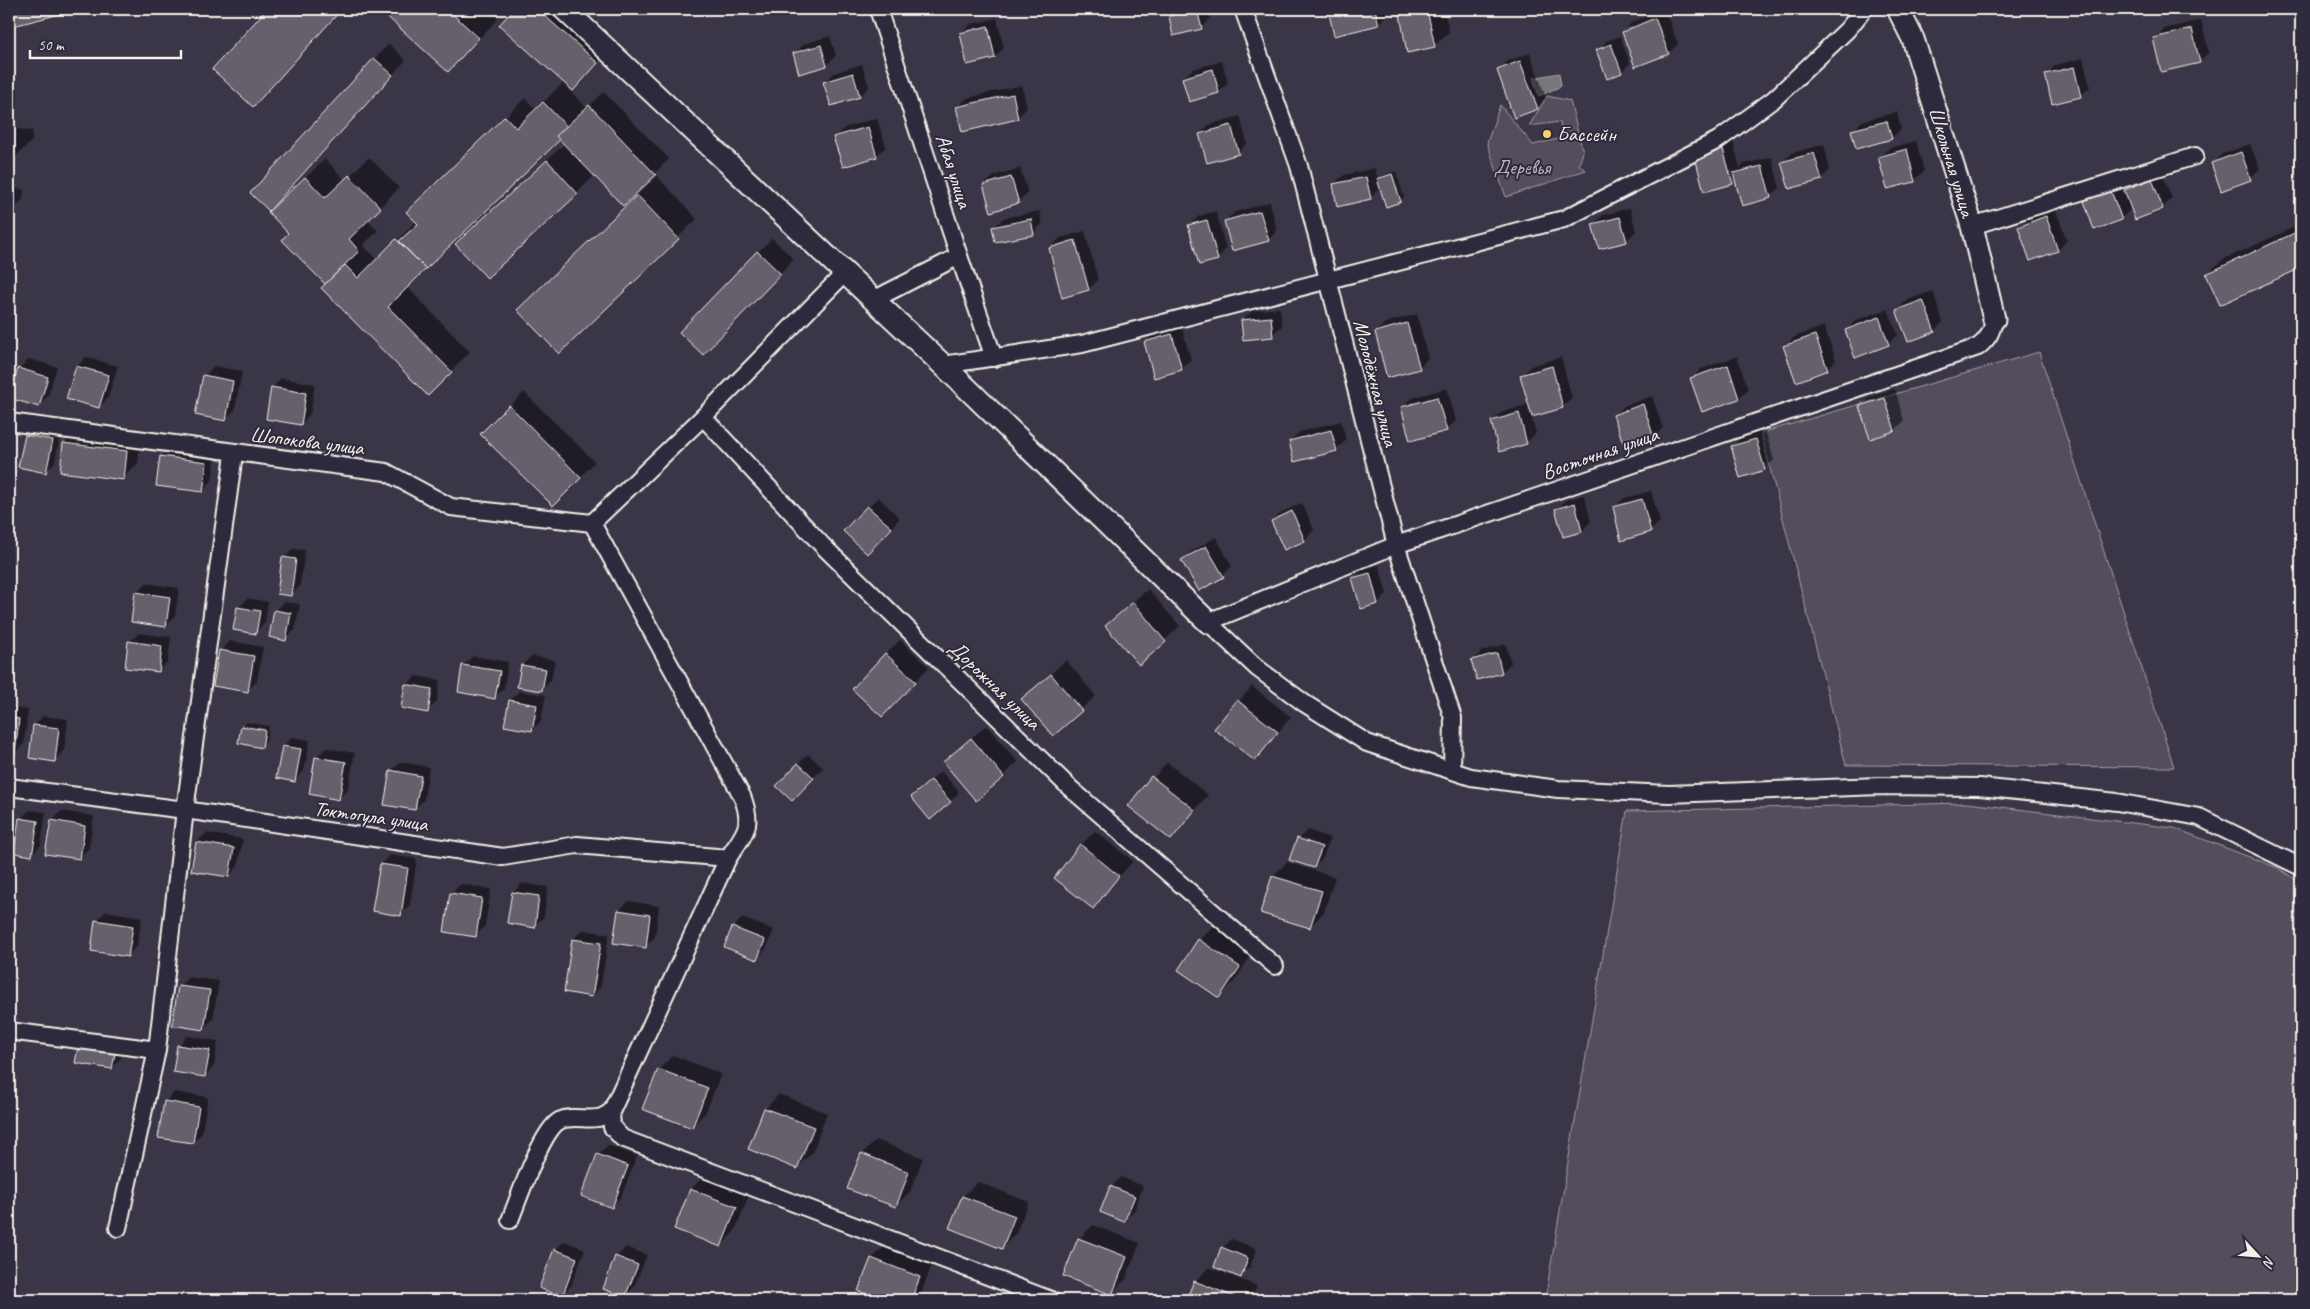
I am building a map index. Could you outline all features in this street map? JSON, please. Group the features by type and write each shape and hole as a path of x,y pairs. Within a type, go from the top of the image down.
{"street":[{"path":"564,9 943,365 1264,674 1304,703 1366,743 1470,777 1558,789 1669,794 1880,786 1980,787 2097,800 2199,817 2301,867"},
{"name":"Абая улица","path":"878,9 994,358"},
{"name":"Молодёжная улица","path":"1243,9 1299,166 1396,546 1453,718 1452,771"},
{"path":"943,365 1082,344 1328,278 1564,219 1718,140 1774,98 1847,30 1864,9"},
{"name":"Школьная улица","path":"1898,9 1913,39 1972,226 1994,319"},
{"path":"1972,226 2195,156"},
{"path":"873,300 959,256"},
{"path":"845,273 703,417 592,523 742,796 749,814 744,833 728,858 611,1112 612,1127 622,1138 1051,1300"},
{"name":"Восточная улица","path":"1208,622 1396,546 1978,347 1988,339 1994,319"},
{"name":"Дорожная улица","path":"703,417 823,546 1070,788 1274,966"},
{"name":"Шопокова улица","path":"9,422 234,454 386,472 451,507 592,523"},
{"path":"118,1228 157,1050 185,810 234,454"},
{"name":"Токтогула улица","path":"9,788 185,810 503,857 577,845 728,858"},
{"path":"9,1031 157,1050"},
{"path":"510,1220 550,1128 560,1120 598,1118 611,1112"}],"green space":[{"name":"Деревья","path":"1547,96 1570,101 1583,152 1579,165 1586,170 1506,197 1487,143 1500,105 1533,145 1562,138 1560,122 1529,126"},
{"path":"2039,352 2174,767 1846,765 1761,433"},
{"path":"1967,803 2174,828 2278,868 2301,883 2301,1300 1545,1300 1627,811"}],"shaded area":[{"name":"Бассейн","path":"1559,73 1561,86 1539,96 1533,78"}],"building":[{"path":"9,9 67,9 68,12 9,27"},
{"path":"267,9 342,9 253,107 212,69"},
{"path":"379,9 447,9 479,38 448,72"},
{"path":"514,9 537,9 598,63 573,91 499,25"},
{"path":"1197,9 1202,29 1173,36 1169,16"},
{"path":"1328,9 1375,9 1379,25 1334,36"},
{"path":"1399,9 1427,9 1435,47 1407,53"},
{"path":"1655,18 1669,54 1635,67 1622,32"},
{"path":"988,26 995,58 967,65 960,33"},
{"path":"2192,29 2200,63 2161,72 2153,38"},
{"path":"1611,44 1622,73 1607,79 1596,50"},
{"path":"821,45 827,66 799,74 793,53"},
{"path":"374,58 393,75 269,211 250,193"},
{"path":"1520,61 1538,109 1514,118 1497,70"},
{"path":"2074,67 2081,97 2052,104 2045,74"},
{"path":"1213,69 1219,93 1189,102 1182,78"},
{"path":"853,73 860,97 831,106 823,82"},
{"path":"1013,94 1018,119 962,132 956,107"},
{"path":"543,102 570,130 426,269 399,241 418,224 406,212 505,116 516,128"},
{"path":"589,105 656,175 623,206 556,136"},
{"path":"1887,121 1892,139 1856,149 1851,130"},
{"path":"1231,125 1239,154 1207,163 1199,134"},
{"path":"868,127 877,157 843,167 833,137"},
{"path":"1723,149 1733,184 1704,192 1695,157"},
{"path":"1907,149 1915,182 1887,189 1878,157"},
{"path":"2241,152 2251,180 2221,191 2211,163"},
{"path":"1814,153 1822,180 1789,189 1781,162"},
{"path":"547,160 578,194 487,278 455,244"},
{"path":"1762,166 1771,198 1742,206 1733,173"},
{"path":"1392,174 1401,202 1386,207 1377,179"},
{"path":"349,175 381,208 349,239 359,251 325,284 282,240 288,233 268,212 305,177 325,198"},
{"path":"1011,177 1019,203 991,212 983,185"},
{"path":"1366,177 1371,199 1337,207 1333,184"},
{"path":"2152,179 2163,209 2135,220 2124,190"},
{"path":"2111,191 2122,220 2094,230 2084,201"},
{"path":"637,195 679,239 559,354 517,310"},
{"path":"1260,211 1269,241 1232,251 1224,221"},
{"path":"2046,216 2058,251 2030,261 2018,227"},
{"path":"1620,217 1627,242 1599,249 1592,224"},
{"path":"1031,219 1034,235 995,242 992,227"},
{"path":"1207,220 1218,260 1199,265 1188,225"},
{"path":"2301,230 2301,268 2220,305 2206,274"},
{"path":"396,239 426,269 388,307 452,372 428,396 321,288 345,265 358,278"},
{"path":"1075,240 1089,290 1062,298 1049,248"},
{"path":"757,251 781,274 703,355 679,332"},
{"path":"1923,300 1935,332 1908,342 1896,310"},
{"path":"1271,317 1273,337 1243,340 1241,320"},
{"path":"1879,317 1889,345 1855,358 1845,330"},
{"path":"1407,323 1420,369 1387,378 1375,332"},
{"path":"1172,334 1182,370 1154,378 1144,342"},
{"path":"1815,335 1828,370 1796,382 1783,346"},
{"path":"1728,365 1739,399 1702,412 1690,378"},
{"path":"76,366 109,375 99,408 66,399"},
{"path":"1552,366 1563,408 1532,417 1520,375"},
{"path":"18,368 48,377 39,407 9,398"},
{"path":"203,375 233,381 226,421 195,415"},
{"path":"271,387 306,393 301,425 266,419"},
{"path":"1437,397 1447,431 1410,441 1401,407"},
{"path":"1885,398 1895,431 1870,439 1859,406"},
{"path":"1643,404 1654,438 1625,448 1613,415"},
{"path":"509,405 581,478 553,506 480,434"},
{"path":"1519,413 1527,444 1499,452 1491,421"},
{"path":"1331,430 1337,451 1294,462 1289,441"},
{"path":"25,435 53,440 46,473 18,467"},
{"path":"1756,439 1765,470 1740,478 1731,446"},
{"path":"63,443 127,451 124,480 60,472"},
{"path":"160,456 207,462 203,492 156,486"},
{"path":"1642,499 1651,532 1621,541 1613,507"},
{"path":"1575,503 1582,532 1563,537 1555,509"},
{"path":"867,506 892,528 867,554 843,531"},
{"path":"1292,511 1305,541 1284,550 1271,521"},
{"path":"1206,546 1224,577 1199,591 1181,560"},
{"path":"282,557 296,559 291,596 277,594"},
{"path":"1370,573 1378,604 1361,609 1352,578"},
{"path":"135,592 170,597 166,627 131,622"},
{"path":"1133,602 1166,642 1139,665 1105,626"},
{"path":"237,607 260,611 256,634 233,630"},
{"path":"274,610 291,613 286,641 269,637"},
{"path":"128,641 162,646 159,672 125,668"},
{"path":"219,650 254,656 248,692 213,686"},
{"path":"885,653 916,682 882,717 852,689"},
{"path":"1497,653 1502,673 1477,680 1471,660"},
{"path":"462,665 500,671 495,699 458,692"},
{"path":"521,665 546,669 542,691 517,687"},
{"path":"1051,674 1082,711 1053,736 1021,699"},
{"path":"405,684 432,689 428,713 401,708"},
{"path":"509,700 537,705 532,731 504,726"},
{"path":"1237,700 1278,732 1255,761 1214,729"},
{"path":"9,717 19,719 15,754 9,754"},
{"path":"33,725 59,728 55,762 29,758"},
{"path":"241,726 265,730 262,748 238,743"},
{"path":"971,738 1004,777 976,801 943,762"},
{"path":"282,746 301,749 295,782 276,778"},
{"path":"315,757 346,762 339,800 309,794"},
{"path":"798,763 814,778 792,801 776,786"},
{"path":"390,770 421,776 415,810 384,805"},
{"path":"1151,776 1195,810 1171,840 1128,806"},
{"path":"931,780 951,802 930,820 911,797"},
{"path":"19,818 38,821 32,856 14,853"},
{"path":"51,820 85,826 80,859 45,854"},
{"path":"1297,838 1322,847 1314,868 1289,860"},
{"path":"196,842 234,848 229,877 191,871"},
{"path":"1080,844 1119,876 1093,909 1054,878"},
{"path":"380,864 408,868 401,916 372,911"},
{"path":"1272,876 1322,891 1310,928 1260,913"},
{"path":"512,892 539,896 535,928 507,923"},
{"path":"450,893 482,898 476,937 444,932"},
{"path":"618,910 650,915 646,948 613,943"},
{"path":"95,920 133,926 128,957 91,951"},
{"path":"732,927 765,940 757,960 724,947"},
{"path":"572,939 601,943 592,997 564,992"},
{"path":"1198,939 1240,967 1219,998 1178,970"},
{"path":"178,986 210,990 204,1030 172,1025"},
{"path":"177,1045 210,1050 205,1077 173,1072"},
{"path":"78,1047 115,1053 112,1069 75,1063"},
{"path":"658,1069 708,1088 692,1128 642,1109"},
{"path":"164,1101 199,1107 193,1143 158,1138"},
{"path":"764,1108 814,1127 797,1169 748,1149"},
{"path":"861,1153 909,1172 896,1207 847,1189"},
{"path":"597,1154 628,1166 612,1208 581,1196"},
{"path":"1110,1186 1135,1196 1124,1222 1100,1212"},
{"path":"690,1189 737,1207 721,1247 674,1229"},
{"path":"962,1196 1015,1216 1002,1249 949,1228"},
{"path":"1078,1238 1127,1257 1112,1295 1063,1276"},
{"path":"1221,1247 1248,1258 1241,1278 1214,1267"},
{"path":"554,1249 577,1258 562,1297 539,1288"},
{"path":"615,1256 638,1265 625,1297 603,1289"},
{"path":"871,1258 920,1277 911,1300 882,1300 858,1291"},
{"path":"1194,1281 1243,1300 1186,1300"}],"place":[{"name":"Бассейн","path":"1547,134"}]}
